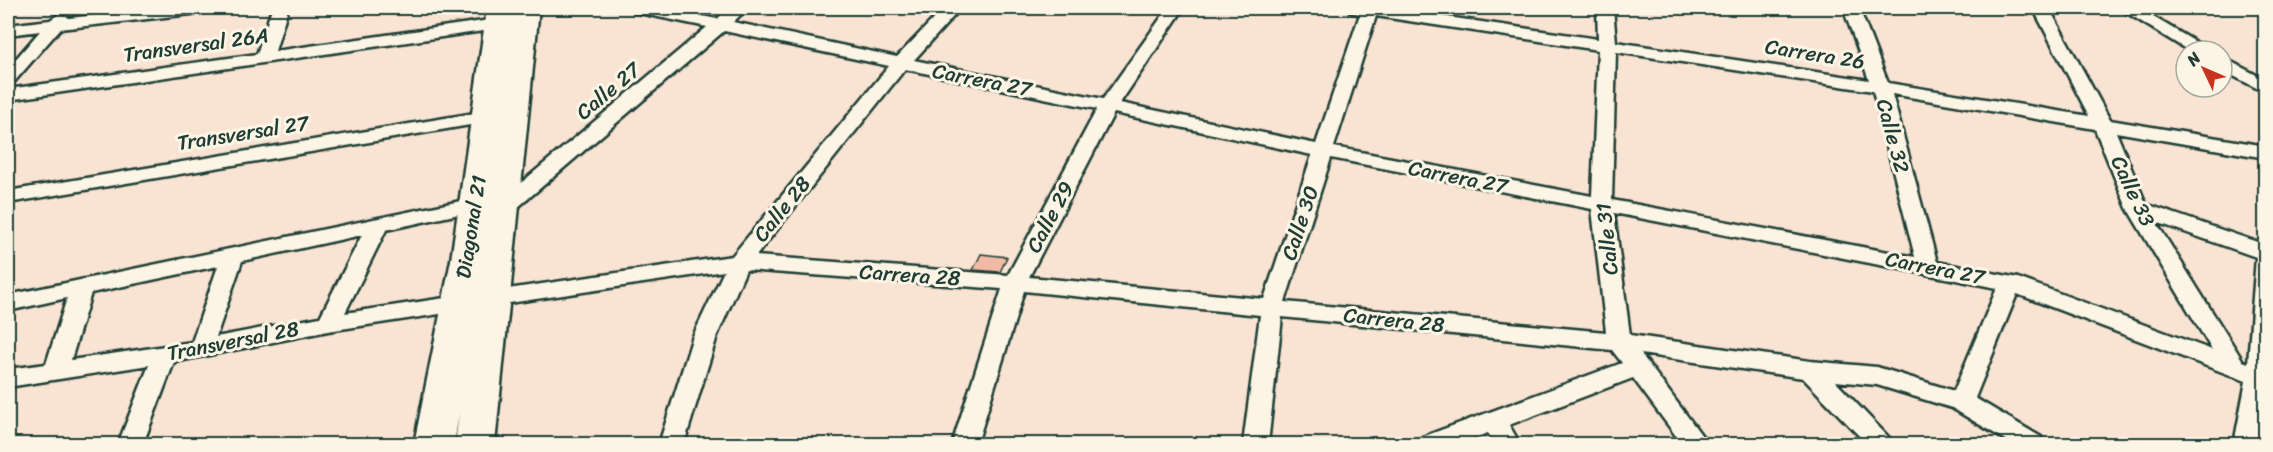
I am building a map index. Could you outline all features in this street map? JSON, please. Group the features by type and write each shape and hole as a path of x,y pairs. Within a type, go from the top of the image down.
{"highway":[{"name":"Diagonal 21","path":"475,444 473,301 468,260 489,206 526,8"},
{"name":"Diagonal 21","path":"489,206 487,117 499,16"},
{"name":"Diagonal 21","path":"435,444 473,301"}],"street":[{"path":"8,78 68,8"},
{"path":"8,30 200,8"},
{"path":"264,58 280,8"},
{"name":"Carrera 27","path":"640,8 723,23 900,64 1323,152 2010,283 2253,375"},
{"name":"Calle 27","path":"489,206 740,8"},
{"name":"Calle 28","path":"671,444 705,336 739,262 900,64 953,8"},
{"name":"Calle 29","path":"964,444 1015,283 1108,106 1176,8"},
{"name":"Carrera 26","path":"1365,8 1881,87 2265,152"},
{"name":"Calle 30","path":"1256,444 1272,308 1323,152 1365,8"},
{"name":"Calle 31","path":"1605,8 1607,45 1602,204 1619,342 1696,444"},
{"name":"Calle 32","path":"1851,8 1881,87 1928,267"},
{"name":"Calle 33","path":"2041,8 2103,125 2137,208 2253,375"},
{"path":"2127,8 2181,39"},
{"path":"2260,8 2265,11"},
{"name":"Transversal 26A","path":"8,94 264,58 499,16"},
{"path":"2234,69 2265,88"},
{"name":"Transversal 27","path":"8,197 487,117"},
{"path":"8,303 378,224 489,206"},
{"path":"2137,208 2265,253"},
{"path":"328,322 378,224"},
{"path":"201,349 233,254"},
{"path":"2247,444 2265,258"},
{"name":"Carrera 28","path":"739,262 1015,283 1619,342 1810,370 1877,376 1961,402 2032,444"},
{"name":"Transversal 28","path":"8,378 201,349 328,322 739,262"},
{"path":"1961,402 2010,283"},
{"path":"56,369 82,286"},
{"path":"131,444 165,354"},
{"path":"1431,444 1637,367"},
{"path":"1810,370 1882,444"},
{"path":"1493,421 1508,444"}],"building":[{"path":"981,254 1007,257 1000,272 973,270"}]}
